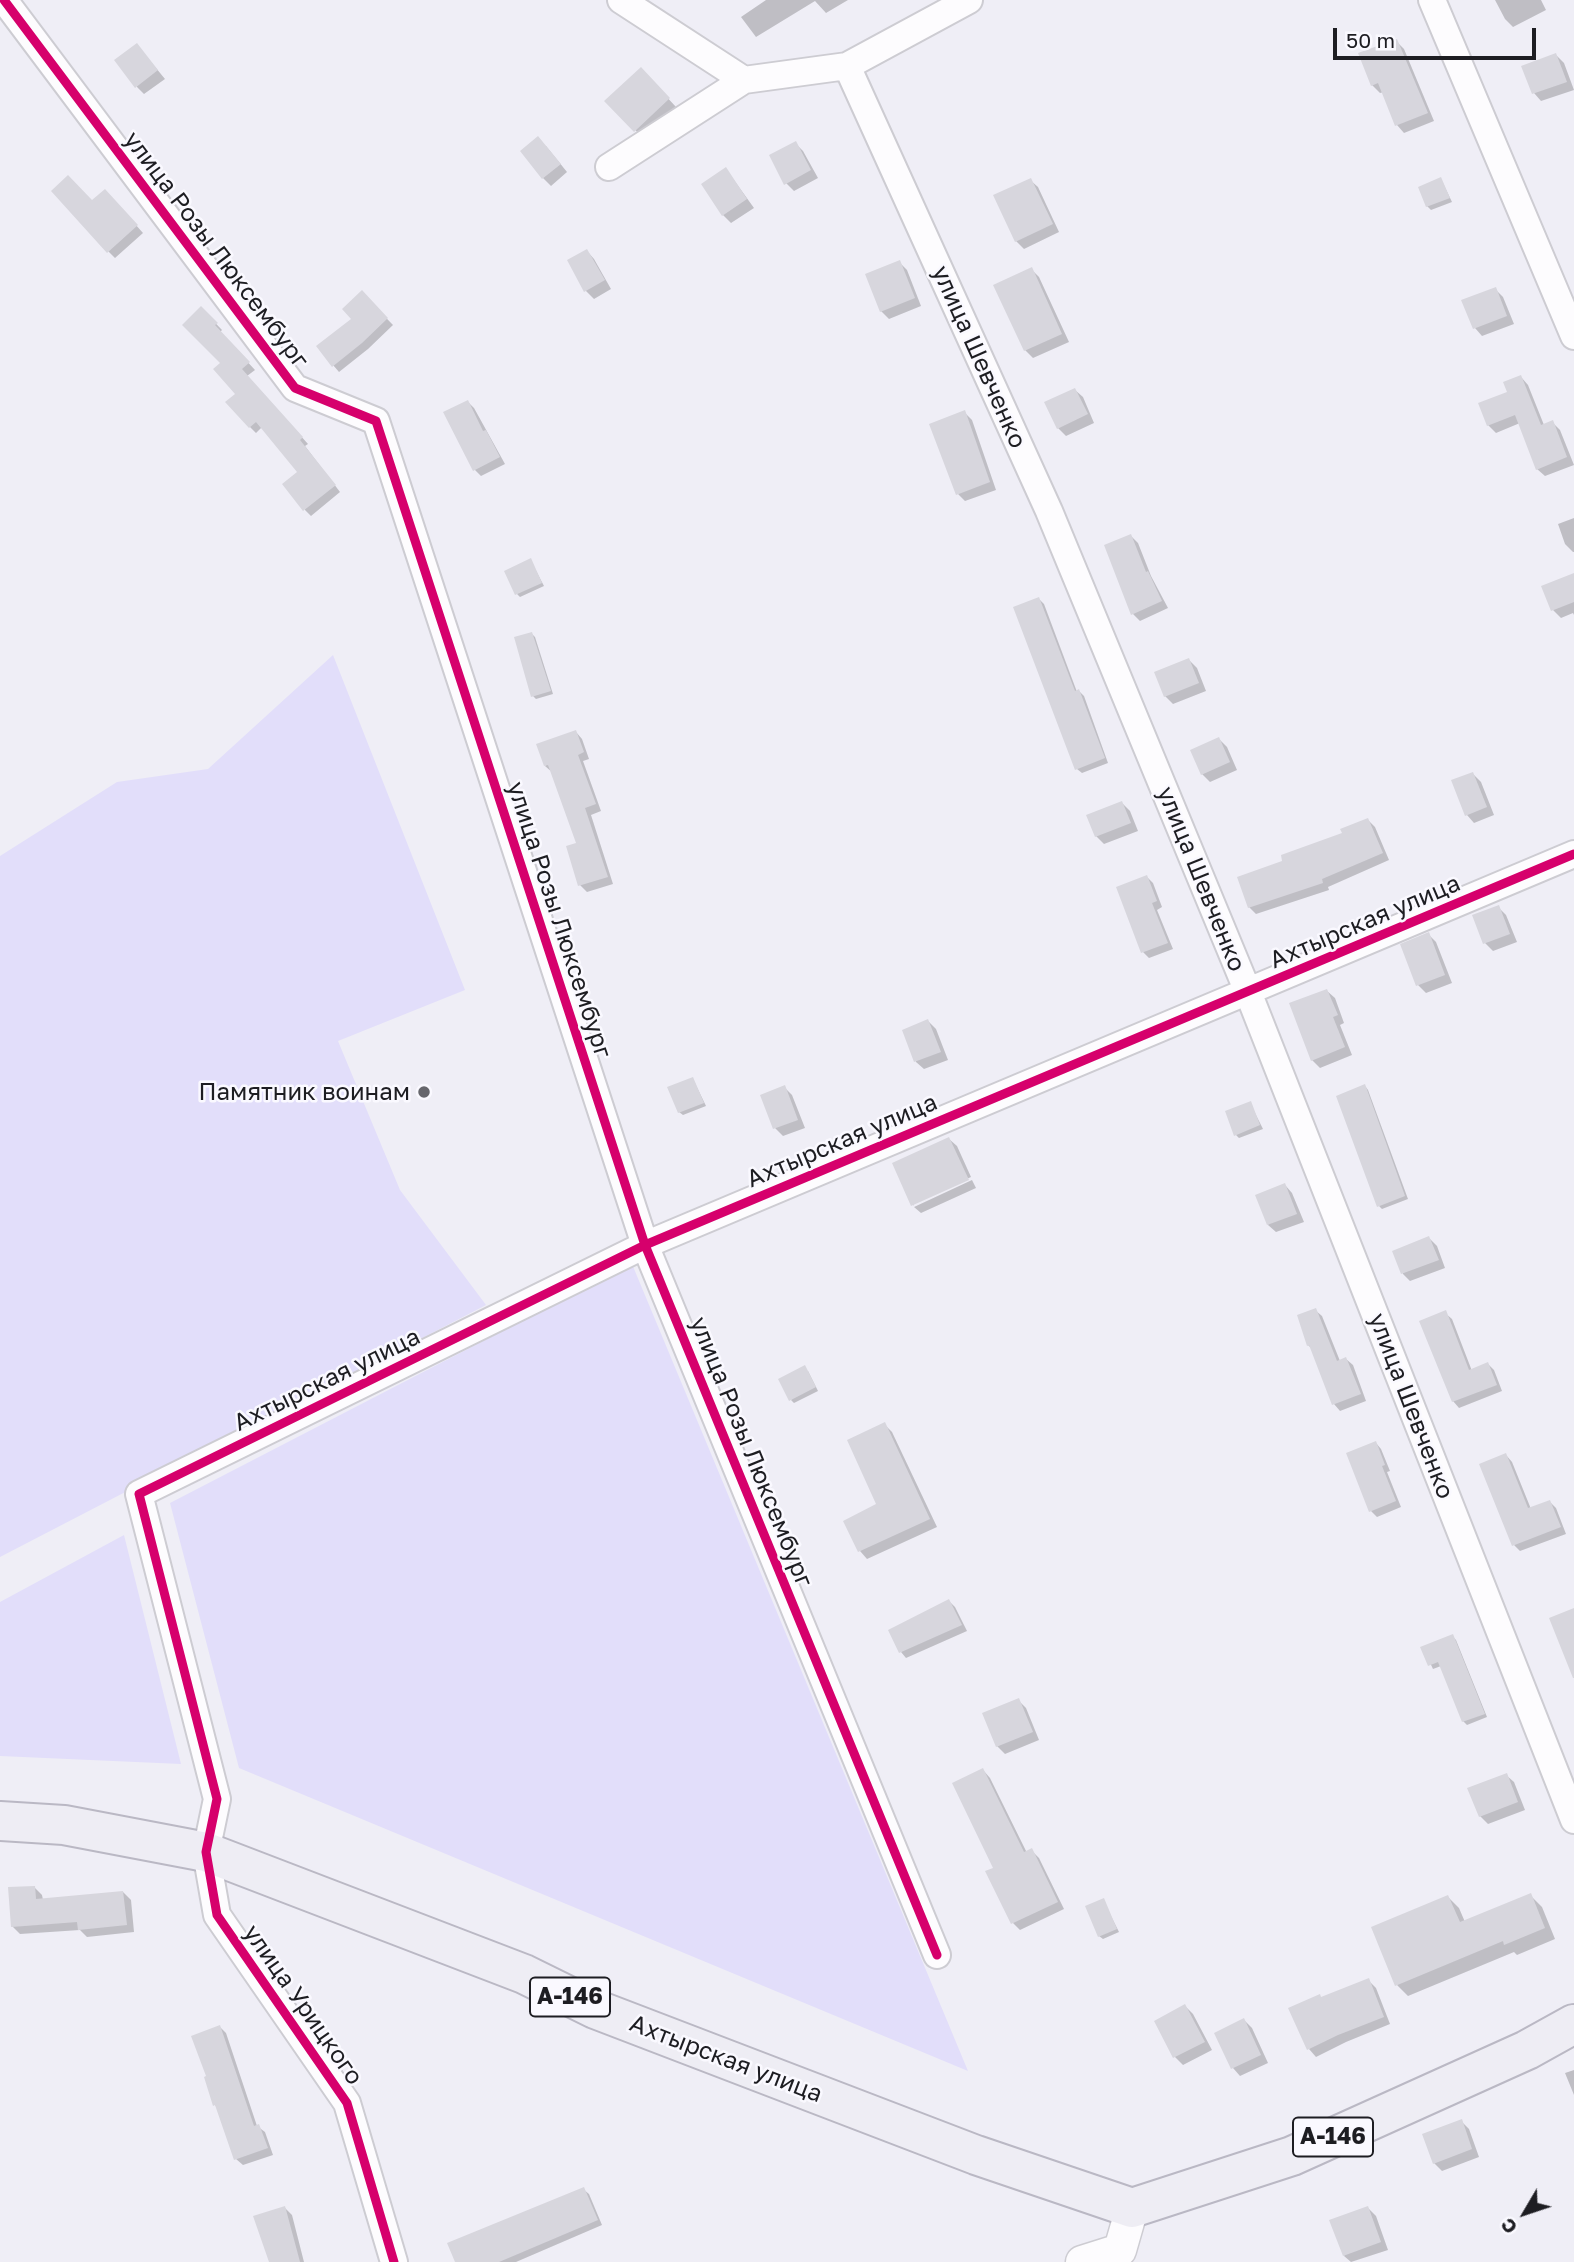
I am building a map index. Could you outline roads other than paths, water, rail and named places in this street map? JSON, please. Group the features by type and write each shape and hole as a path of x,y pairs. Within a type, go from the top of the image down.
{"highway":[{"name":"Ахтырская улица","path":"0,1821 64,1825 206,1852 524,1974 595,2009 976,2155 1132,2208"},
{"name":"А-146","path":"1132,2208 1292,2156 1527,2050 1574,2024"},
{"name":"А-146","path":"1527,2050 1574,2036"}],"street":[{"name":"улица Розы Люксембург","path":"4,0 295,388 376,421 645,1245 937,1955"},
{"path":"621,0 744,80"},
{"path":"609,167 744,80 847,66 969,0"},
{"path":"1432,0 1574,336"},
{"name":"улица Шевченко","path":"847,66 1049,511 1248,992 1574,1820"},
{"name":"Ахтырская улица","path":"206,1852 218,1799 139,1494 645,1245 1574,854"},
{"name":"улица Урицкого","path":"206,1852 217,1915 347,2103 394,2262"},
{"path":"1082,2262 1123,2256 1132,2208"}],"place":[{"name":"Памятник воинам","path":"424,1092"}]}
